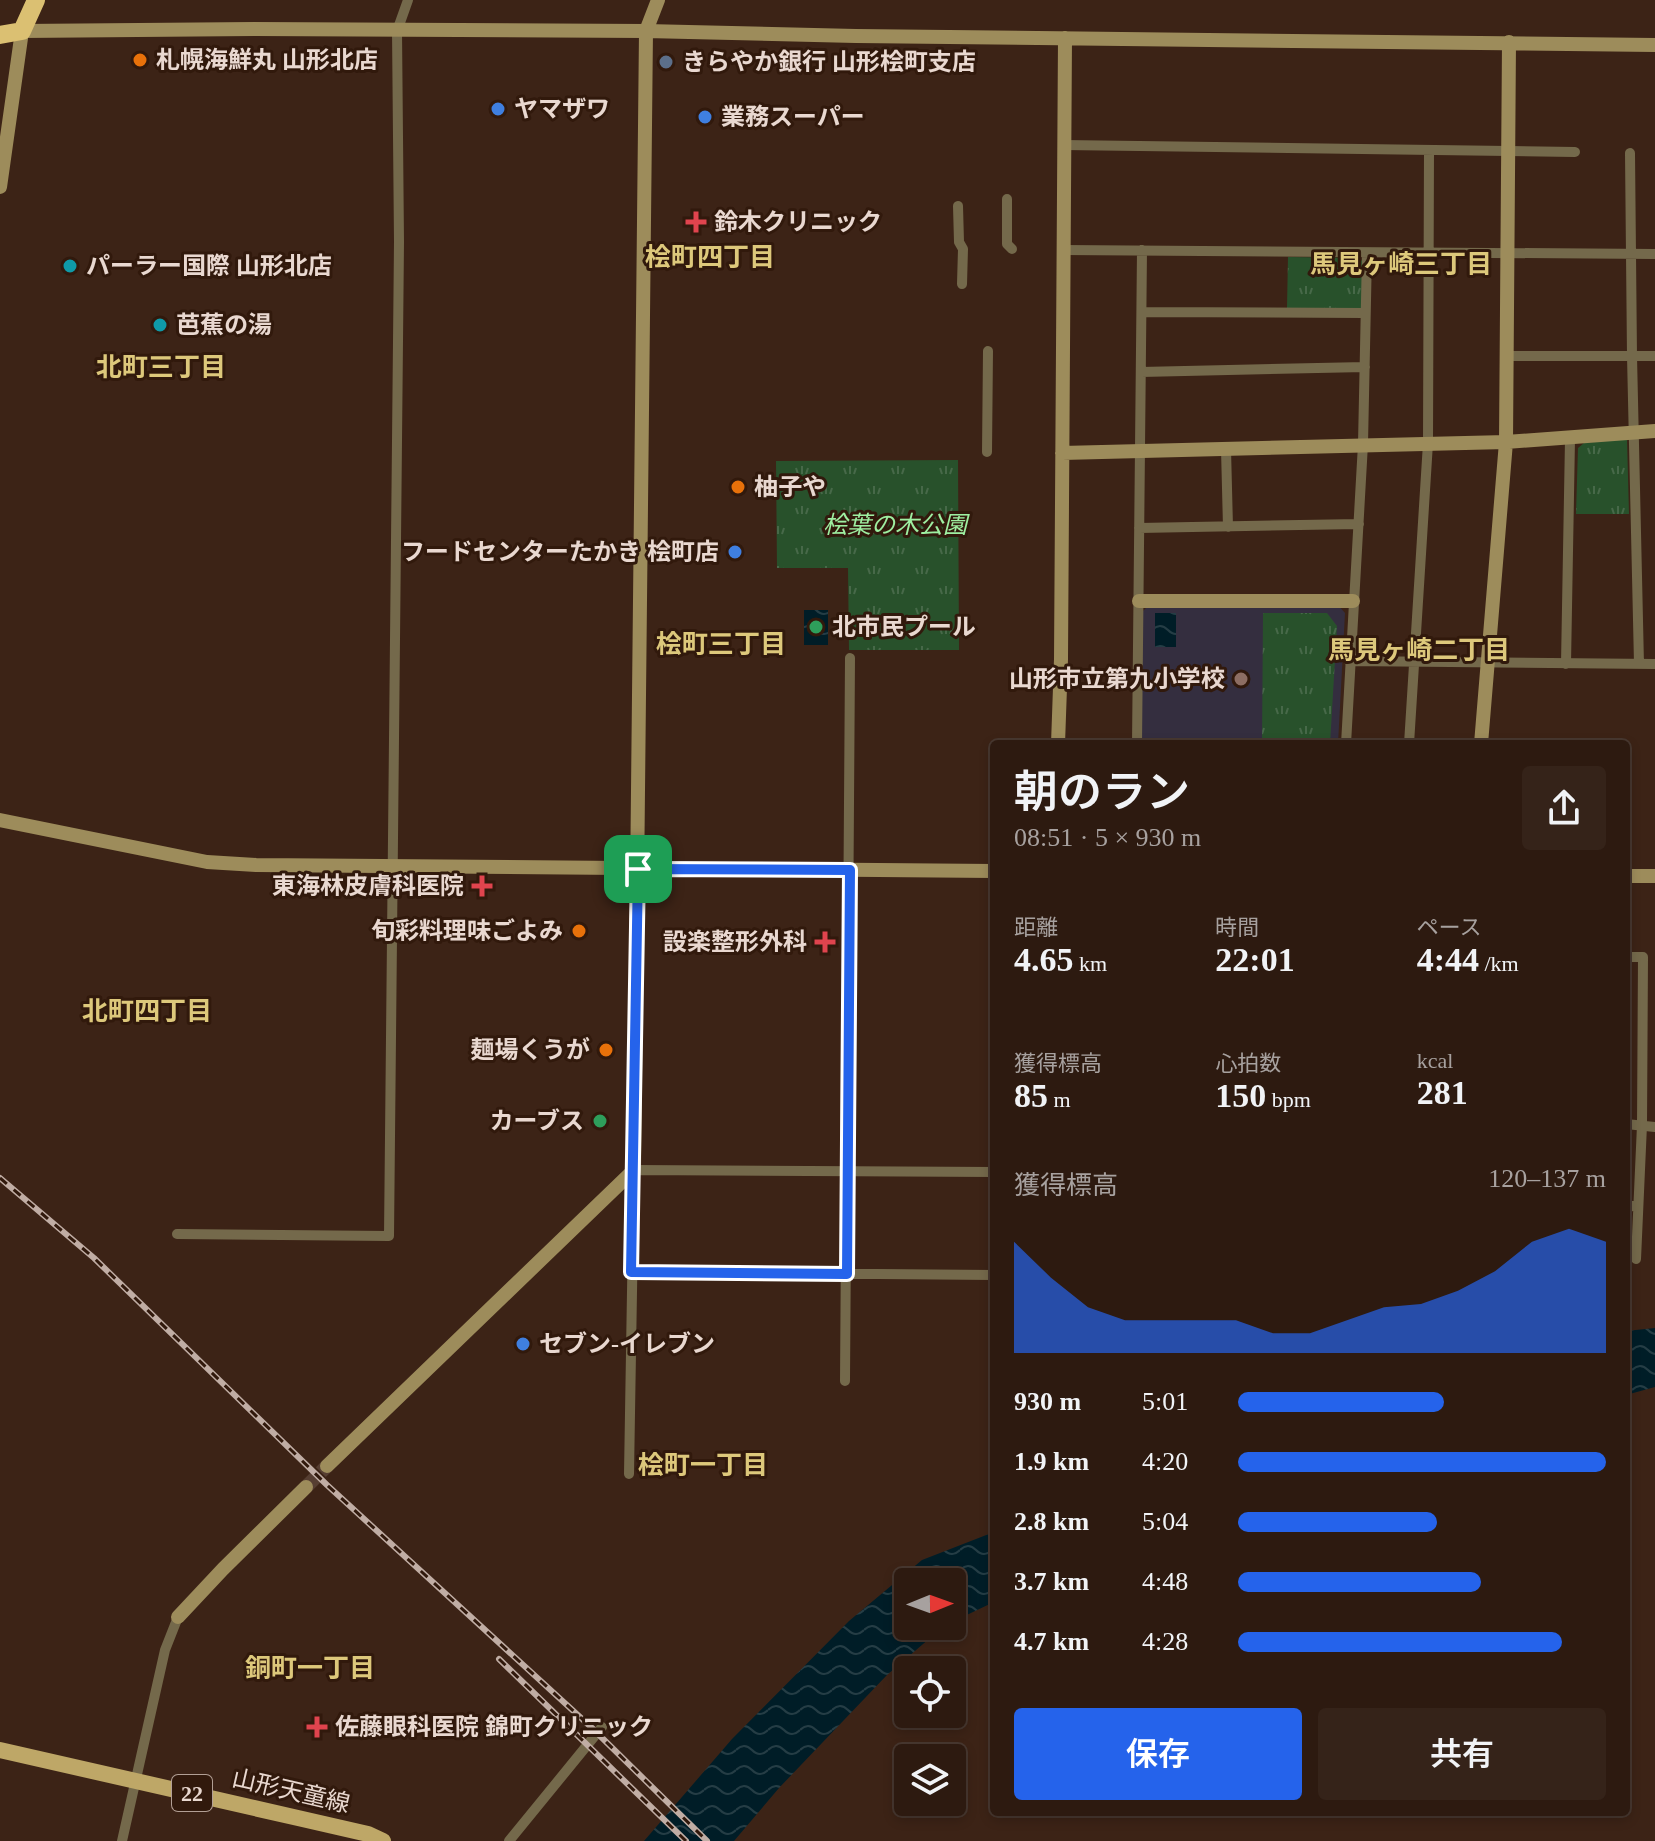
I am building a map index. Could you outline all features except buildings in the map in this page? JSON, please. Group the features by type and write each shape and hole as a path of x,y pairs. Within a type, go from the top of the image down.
{"highway":[{"path":"0,35 22,31 36,0"}],"main road":[{"name":"山形天童線","path":"0,1750 368,1834 383,1841"}],"street":[{"path":"177,1234 389,1236 399,172 397,31 408,0"},
{"path":"629,1474 646,31 658,0"},
{"path":"0,187 22,31 646,31 1655,45"},
{"path":"1058,740 1065,38"},
{"path":"1481,740 1506,442 1509,42"},
{"path":"1063,145 1575,152"},
{"path":"1409,740 1428,443 1429,150"},
{"path":"1630,153 1639,664"},
{"path":"1007,199 1007,244 1012,249"},
{"path":"958,206 959,242 963,249 962,284"},
{"path":"1063,250 1655,254"},
{"path":"1137,740 1142,250"},
{"path":"1346,740 1363,444 1367,253"},
{"path":"1142,312 1365,313"},
{"path":"987,452 988,351"},
{"path":"1506,356 1655,356"},
{"path":"1141,372 1365,367"},
{"path":"1062,453 1506,442 1655,431"},
{"path":"1566,664 1570,439"},
{"path":"1226,449 1228,527"},
{"path":"1139,528 1359,524"},
{"path":"1139,601 1353,601"},
{"path":"845,1381 850,658"},
{"path":"1349,661 1655,664"},
{"path":"0,820 207,862 256,865 990,871"},
{"path":"1630,876 1655,876"},
{"path":"1630,957 1643,957 1642,1125 1636,1259"},
{"path":"1630,1124 1655,1127"},
{"path":"327,1466 634,1170 990,1172"},
{"path":"1630,1206 1638,1207"},
{"path":"631,1272 990,1275"},
{"path":"122,1841 165,1650 178,1617 306,1487"},
{"path":"256,1522 270,1536"},
{"path":"509,1841 602,1727"}],"shaded area":[{"name":"山形市立第九小学校","path":"1338,605 1345,613 1338,740 1140,740 1142,612 1148,606"}],"green space":[{"path":"1288,257 1359,258 1364,263 1364,308 1287,308"},
{"path":"1627,439 1629,514 1576,514 1578,448 1584,443"},
{"name":"桧葉の木公園","path":"958,460 959,650 849,650 848,568 777,568 776,461"},
{"path":"1263,613 1327,613 1337,626 1330,740 1262,740"}],"water":[{"name":"北市民プール","path":"804,610 828,610 828,645 804,645"},
{"path":"1155,613 1176,613 1176,647 1155,647"},
{"path":"1655,1328 1655,1387 1630,1394 1630,1331"},
{"path":"990,1534 990,1604 966,1615 966,1568 912,1568 922,1560"},
{"path":"894,1583 894,1640 928,1640 909,1656 894,1656 894,1669 779,1788 734,1841 644,1841 732,1739 849,1621"}],"tunnel":[{"path":"306,1487 327,1466"}],"railway":[{"path":"0,1178 94,1258 327,1485 592,1728 707,1841"},
{"path":"499,1659 686,1841"}],"place":[{"name":"札幌海鮮丸 山形北店","path":"140,60"},
{"name":"きらやか銀行 山形桧町支店","path":"666,62"},
{"name":"ヤマザワ","path":"498,109"},
{"name":"業務スーパー","path":"705,117"},
{"name":"鈴木クリニック","path":"696,222"},
{"name":"パーラー国際 山形北店","path":"70,266"},
{"name":"芭蕉の湯","path":"160,325"},
{"name":"柚子や","path":"738,487"},
{"name":"フードセンターたかき 桧町店","path":"735,552"},
{"name":"北市民プール","path":"816,627"},
{"name":"山形市立第九小学校","path":"1241,679"},
{"name":"東海林皮膚科医院","path":"482,886"},
{"name":"旬彩料理味ごよみ","path":"579,931"},
{"name":"設楽整形外科","path":"825,942"},
{"name":"麺場くうが","path":"606,1050"},
{"name":"カーブス","path":"600,1121"},
{"name":"セブン-イレブン","path":"523,1344"},
{"name":"佐藤眼科医院 錦町クリニック","path":"317,1727"}],"district":[{"name":"桧町四丁目","path":"710,257"},
{"name":"馬見ヶ崎三丁目","path":"1401,264"},
{"name":"北町三丁目","path":"161,367"},
{"name":"桧町三丁目","path":"721,644"},
{"name":"馬見ヶ崎二丁目","path":"1419,650"},
{"name":"北町四丁目","path":"147,1011"},
{"name":"桧町一丁目","path":"703,1465"},
{"name":"銅町一丁目","path":"310,1668"}],"route":[{"path":"638,869 850,870 847,1274 631,1272 638,869"}]}
